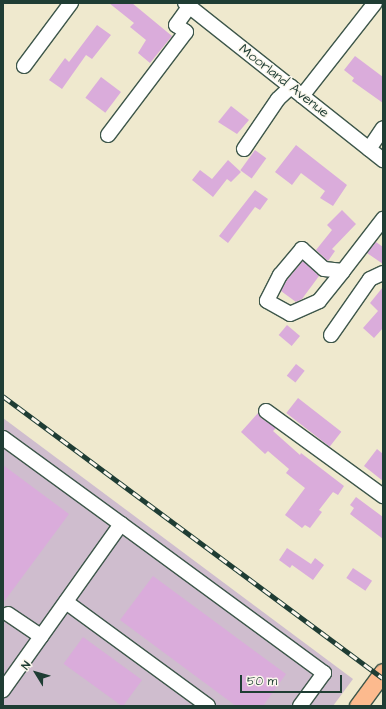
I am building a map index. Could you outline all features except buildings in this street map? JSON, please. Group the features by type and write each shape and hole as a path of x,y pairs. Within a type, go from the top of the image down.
{"main road":[{"path":"358,706 383,672"}],"street":[{"path":"24,66 71,3"},
{"path":"244,149 278,100 297,92 375,3"},
{"path":"108,134 186,32 176,25 187,5"},
{"name":"Moorland Avenue","path":"187,5 383,160"},
{"path":"369,149 383,128"},
{"path":"343,271 324,269 302,249 280,275 267,301 290,314 319,301 343,271 383,219"},
{"path":"331,335 370,279 383,272"},
{"path":"266,411 383,496"},
{"path":"3,438 324,673 300,706"},
{"path":"4,688 121,524"},
{"path":"66,602 208,706"},
{"path":"8,614 41,636"}],"shaded area":[{"path":"3,418 353,679 333,706 3,706"}],"railway":[{"path":"3,396 383,678"}]}
